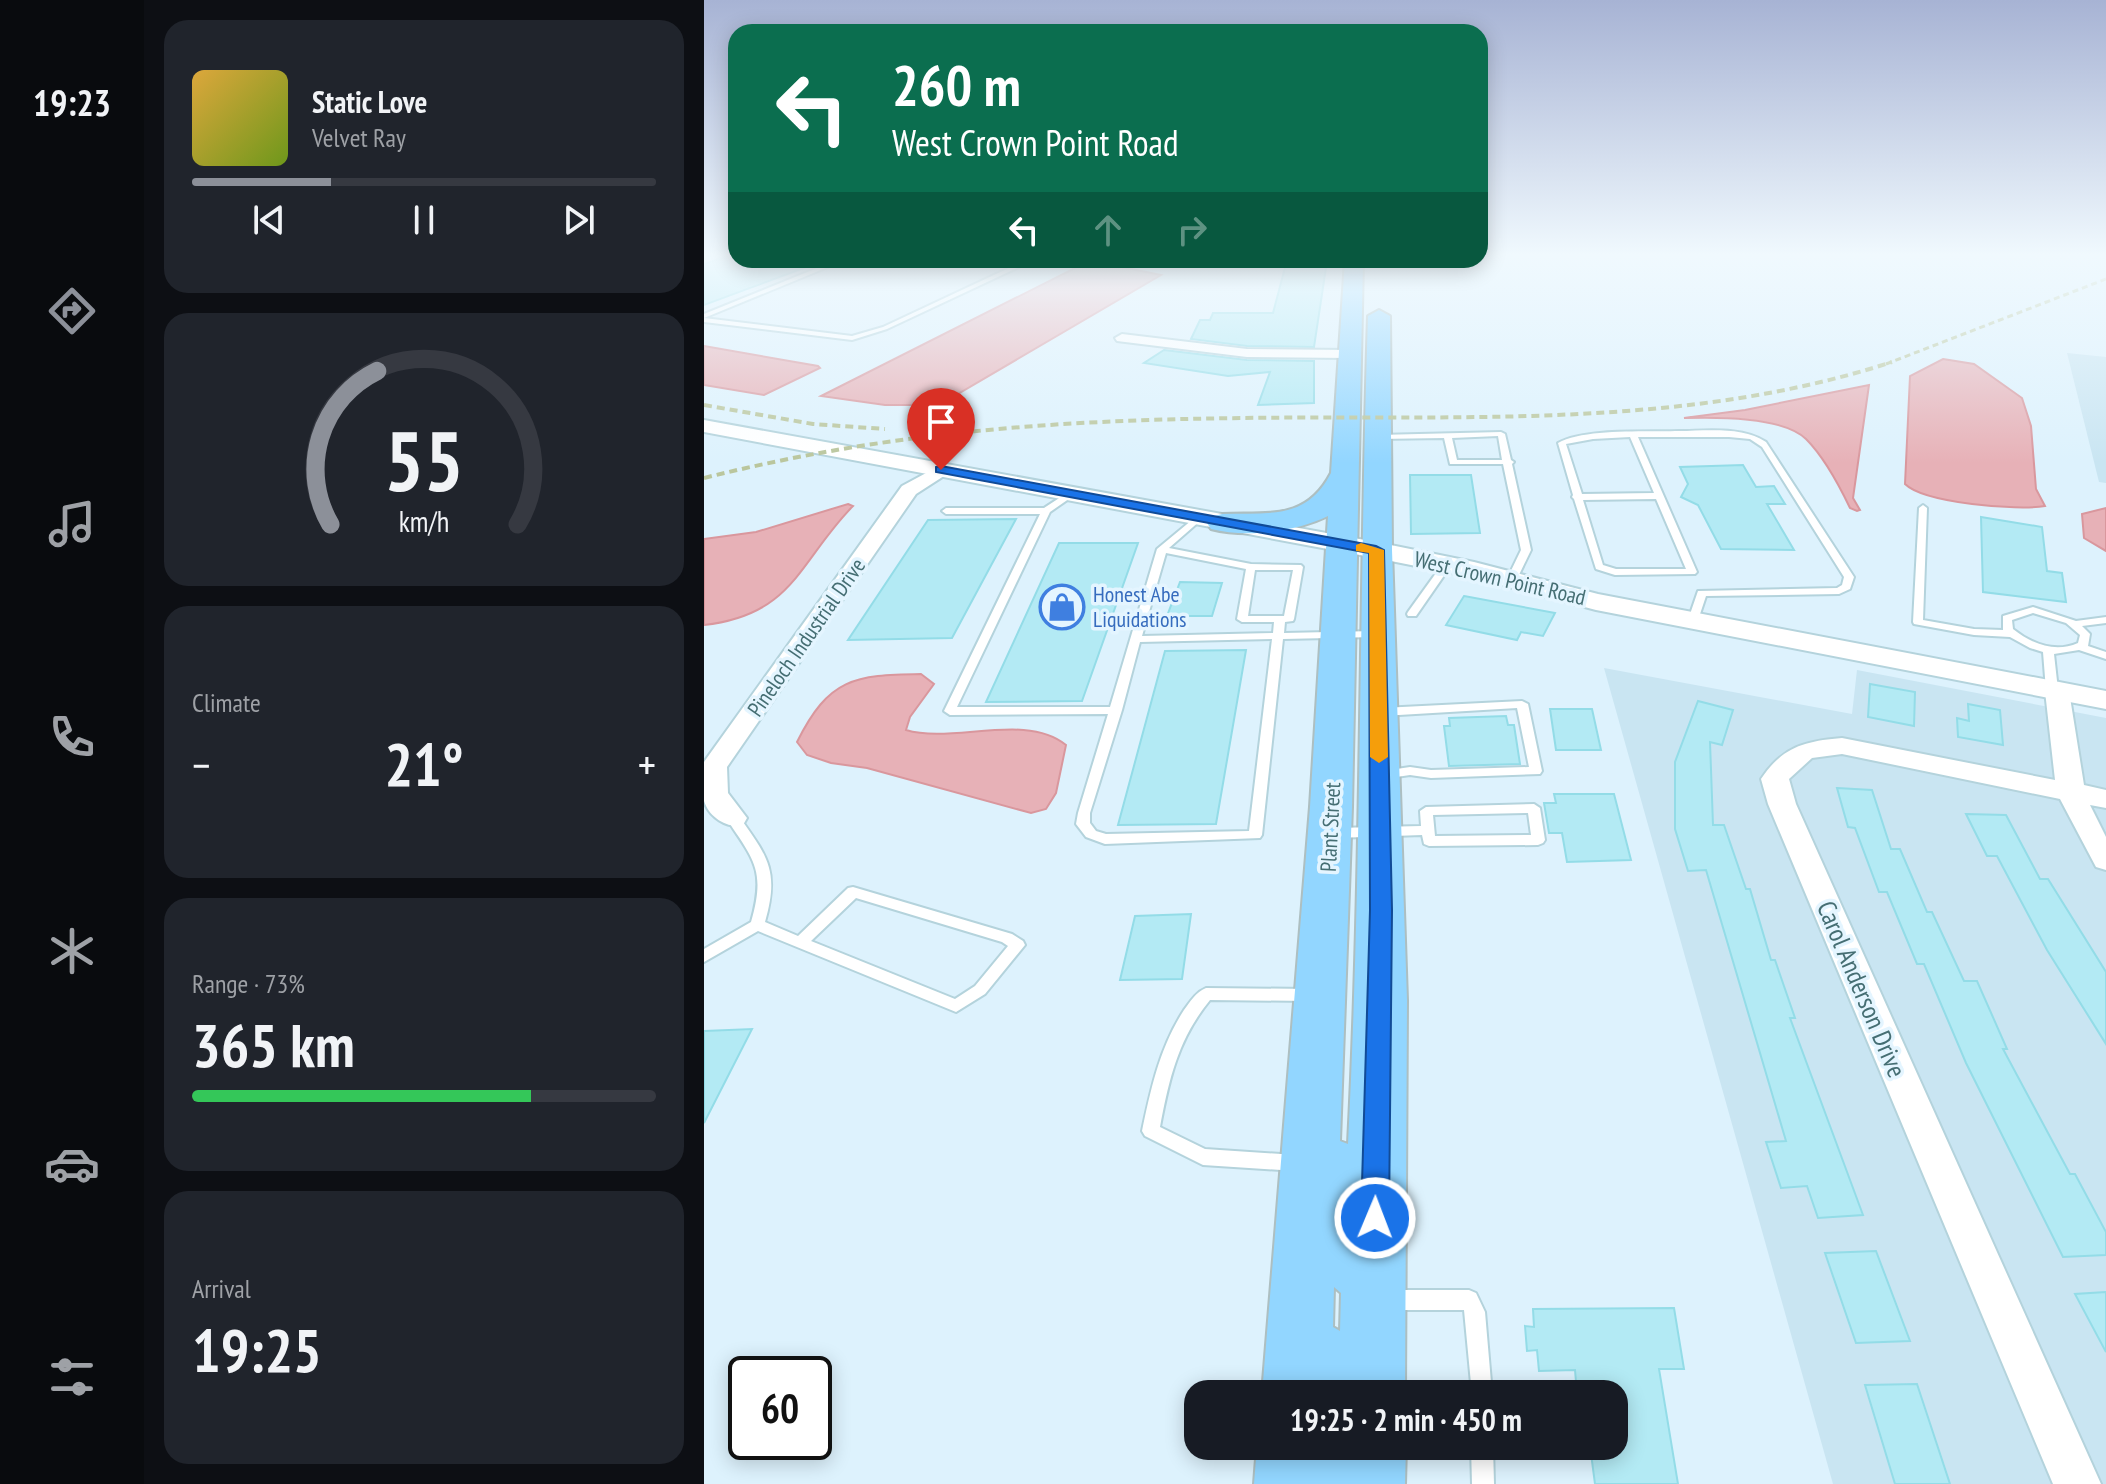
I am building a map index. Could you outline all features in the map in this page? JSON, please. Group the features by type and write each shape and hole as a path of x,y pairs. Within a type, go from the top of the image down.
{"main road":[{"name":"Plant Street","path":"1351,324 1347,469 1360,547"},
{"name":"Plant Street","path":"1311,1378 1311,1165 1329,833 1358,634 1360,547 1378,437 1379,324"},
{"path":"1350,343 1368,357 1378,355"},
{"path":"1210,520 1310,513 1329,501 1347,469"},
{"name":"Plant Street","path":"1358,634 1378,712 1381,1000 1371,1380"},
{"path":"1321,995 1335,1010 1342,1028 1336,1220 1340,1250 1374,1290"},
{"path":"1290,1484 1292,1460"},
{"path":"1335,1484 1336,1460"},
{"path":"1369,1484 1370,1460"}],"street":[{"path":"1128,335 1247,353 1350,343"},
{"path":"1153,339 1179,339 1202,346"},
{"name":"West Crown Point Road","path":"704,426 1447,564 1596,602 2106,700"},
{"name":"Pineloch Industrial Drive","path":"733,818 714,795 714,767 909,490 941,470"},
{"path":"2054,690 2068,791 2087,834 2106,860"},
{"name":"Carol Anderson Drive","path":"2068,791 1842,746 1807,749 1787,759 1775,779 1795,833 2077,1484"},
{"path":"2068,791 2106,799"}],"lane":[{"path":"750,324 852,338 893,324"},
{"path":"1378,437 1501,434 1510,462 1526,550 1512,579"},
{"path":"1633,435 1702,593 1693,620"},
{"path":"1692,572 1615,572 1599,567 1562,443 1579,436 1633,435 1736,435 1761,441 1849,582 1839,591 1827,592 1702,593"},
{"path":"1448,436 1453,462 1510,462"},
{"path":"1070,494 1046,511 950,711 1116,710"},
{"path":"1576,497 1659,496"},
{"path":"1923,508 1918,622 1974,632 2013,634 2048,649 2066,651 2080,647 2086,640 2076,624 2046,612 2022,611 2007,618 2005,623 2013,634"},
{"path":"946,511 1046,511"},
{"path":"1210,520 1162,549 1138,639 1084,813 1083,824 1091,834 1105,839 1255,835 1280,619"},
{"path":"1162,549 1251,567 1298,567 1289,619 1242,619 1251,567"},
{"path":"1412,614 1447,564"},
{"path":"2076,624 2106,620"},
{"path":"1138,639 1358,634"},
{"path":"2080,647 2106,656"},
{"path":"2048,649 2054,690"},
{"path":"1378,712 1522,704 1536,771 1431,774 1410,771 1379,776"},
{"path":"1534,808 1538,840 1429,841 1428,830 1426,811 1534,808"},
{"path":"704,956 757,925 768,890 761,858 733,818"},
{"path":"1329,833 1428,830"},
{"path":"757,925 800,943 956,1006 980,990 1018,945 1007,938 853,892 800,943"},
{"path":"1311,1165 1203,1157 1151,1131 1161,1074 1185,1018 1206,994 1321,995"},
{"path":"1374,1290 1469,1300 1475,1312 1481,1380"},
{"path":"1482,1460 1483,1484"}],"shaded area":[{"path":"963,324 1077,324 939,405 885,405 821,396"},
{"path":"704,346 820,368 764,395 704,385"},
{"path":"2067,353 2106,357 2106,483 2099,482"},
{"path":"1943,359 1974,364 2022,398 2031,426 2036,489 2045,506 1994,506 1951,501 1915,491 1905,484 1910,376"},
{"path":"1869,385 1853,498 1860,510 1857,511 1850,508 1819,454 1795,431 1748,420 1684,418 1745,410"},
{"path":"848,504 853,506 792,582 776,597 758,610 704,625 704,539 756,532"},
{"path":"2106,508 2106,551 2084,538 2082,514"},
{"path":"1604,668 1852,714 1857,670 2106,718 2106,1484 1833,1484"},
{"path":"921,674 934,684 910,717 906,730 945,734 1010,729 1050,735 1066,745 1056,793 1046,809 1031,813 867,768 831,763 807,755 797,742 820,705 846,684 878,676"}],"building":[{"path":"1198,324 1317,324 1314,347 1247,346 1191,339"},
{"path":"1164,350 1247,360 1314,361 1314,403 1258,405 1270,372 1228,376 1144,363"},
{"path":"1743,465 1756,487 1774,486 1785,504 1767,504 1794,550 1721,549 1698,505 1681,497 1688,484 1680,467"},
{"path":"1410,475 1471,475 1480,533 1411,534"},
{"path":"1981,517 2042,527 2047,571 2062,573 2066,602 1983,592"},
{"path":"1016,519 952,638 848,640 928,520"},
{"path":"1059,543 1138,543 1082,701 986,702"},
{"path":"1180,582 1222,583 1212,616 1167,616"},
{"path":"1464,596 1555,613 1543,636 1521,632 1517,640 1446,625"},
{"path":"1246,650 1216,824 1118,825 1165,651"},
{"path":"1870,684 1915,692 1914,726 1868,717"},
{"path":"1698,701 1733,710 1722,745 1710,742 1713,825 1724,825 1746,889 1750,889 1771,960 1775,960 1795,1018 1790,1018 1863,1215 1818,1218 1807,1186 1781,1188 1766,1142 1786,1141 1706,870 1688,871 1675,829 1675,762"},
{"path":"1968,704 2000,710 2003,745 1958,737 1957,718 1969,721"},
{"path":"1550,709 1592,709 1601,750 1556,750"},
{"path":"1506,716 1508,725 1514,725 1520,764 1449,766 1444,726 1450,726 1449,718"},
{"path":"1837,788 1872,790 1891,849 1900,849 1927,912 1932,912 1964,981 1977,981 2007,1049 2003,1049 2070,1174 2075,1174 2106,1232 2106,1255 2063,1257 1966,1063 1924,964 1917,964 1887,892 1879,892 1855,828 1848,827"},
{"path":"1554,794 1614,794 1631,860 1567,862 1562,833 1549,833 1544,803 1556,803"},
{"path":"1966,814 2006,815 2040,879 2048,879 2106,972 2106,1044 2047,950 1997,856 1987,856"},
{"path":"1191,914 1182,979 1120,980 1135,916"},
{"path":"752,1029 704,1123 704,1031"},
{"path":"1876,1251 1910,1341 1856,1343 1825,1253"},
{"path":"2106,1292 2106,1352 2075,1294"},
{"path":"1674,1308 1684,1369 1659,1369 1678,1484 1595,1484 1592,1460 1628,1460 1628,1380 1576,1380 1575,1370 1539,1371 1537,1350 1527,1351 1525,1326 1534,1327 1533,1309"},
{"path":"1917,1384 1950,1484 1895,1484 1865,1385"}],"railway":[{"path":"1889,363 1989,324"},
{"path":"704,478 772,462 906,439 1038,426 1173,419 1488,417 1652,409 1733,399 1813,384 1889,363"},
{"path":"704,405 813,424 885,429"}],"slow traffic":[{"path":"1361,548 1376,550 1379,757"}],"place":[{"name":"Honest Abe Liquidations","path":"1062,607"}],"route":[{"path":"941,470 1376,550 1381,1000 1375,1218"}]}
